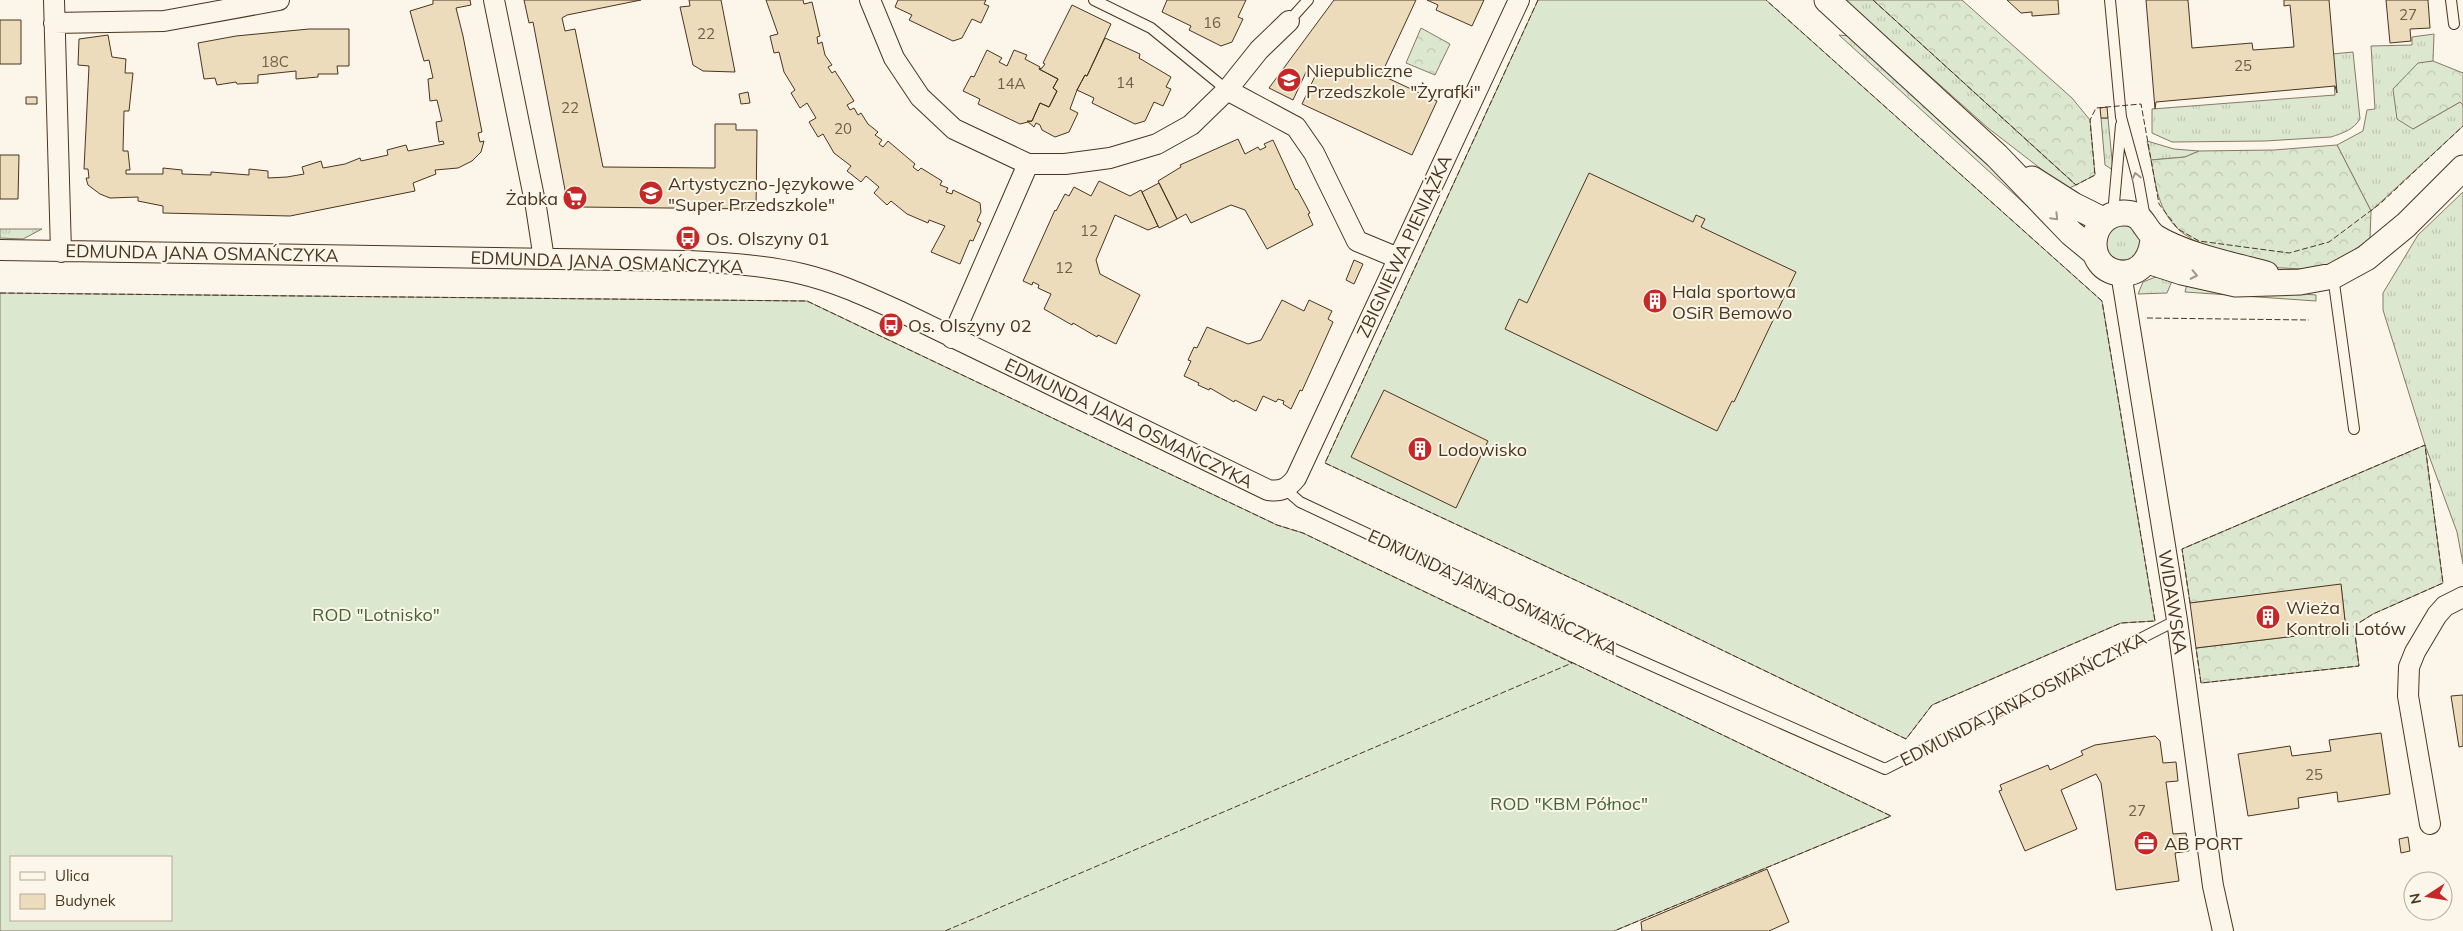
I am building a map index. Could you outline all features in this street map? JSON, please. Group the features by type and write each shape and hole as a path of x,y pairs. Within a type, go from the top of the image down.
{"street":[{"path":"54,0 61,252"},
{"path":"54,23 164,21 279,0"},
{"path":"494,0 536,207 544,259"},
{"path":"870,0 894,58 920,97 954,129 1028,164 1065,164 1110,158 1157,144 1191,125 1227,90 1259,50 1289,21"},
{"name":"ZBIGNIEWA PIENIĄŻKA","path":"1285,489 1296,478 1519,0"},
{"path":"1827,0 1997,156 2071,233 2094,252 2100,263 2109,270 2121,273 2132,272 2148,261 2153,245 2149,230"},
{"path":"1227,90 1296,127 1314,153 1357,241 1398,258"},
{"path":"1997,156 2073,205 2108,217"},
{"path":"952,338 1028,164"},
{"path":"2148,261 2182,272 2236,284 2300,282 2333,276 2366,258 2406,225 2463,168"},
{"path":"2094,252 2093,241 2096,229 2108,217 2125,213 2136,216 2149,230 2185,250 2300,282"},
{"name":"EDMUNDA JANA OSMAŃCZYKA","path":"0,250 731,263 802,274 850,290 1268,490 1285,489"},
{"name":"WIDAWSKA","path":"2121,273 2177,620 2213,886 2223,931"},
{"path":"2430,824 2408,696 2409,667 2415,652 2437,614 2445,606 2463,597"}],"lane":[{"path":"1094,0 1151,28 1227,90"},
{"path":"1289,21 1308,0"},
{"path":"2110,0 2121,117 2138,179 2149,230"},
{"path":"2452,0 2454,24"},
{"path":"2108,217 2121,117"},
{"path":"2333,276 2354,429"},
{"name":"EDMUNDA JANA OSMAŃCZYKA","path":"1285,489 1300,502 1576,632 1885,769 2177,620"}],"green space":[{"path":"1538,0 1766,0 2102,301 2155,621 2121,623 1932,705 1906,739 1635,608 1325,463"},
{"path":"1845,0 1873,0 2076,185 2067,189 1988,128"},
{"path":"1873,0 1962,0 2072,98 2090,120 2095,175 2076,185"},
{"path":"1421,28 1450,44 1435,75 1406,63"},
{"path":"2434,34 2433,61 2418,64 2413,129 2460,102 2463,105 2463,126 2371,211 2337,145 2363,131 2367,110 2375,109 2371,46 2412,45 2412,37"},
{"path":"1839,35 1850,36 2052,221 2048,225"},
{"path":"2353,52 2360,119 2354,126 2344,132 2331,137 2265,141 2172,142 2152,133 2152,109 2335,95 2332,54"},
{"path":"2433,61 2463,73 2463,105 2460,102 2413,129 2397,119 2393,89 2418,63"},
{"path":"2101,118 2108,118 2113,170 2105,165"},
{"path":"2147,141 2174,149 2199,151 2185,157 2151,160"},
{"path":"2337,145 2371,211 2370,239 2335,263 2302,269 2265,267 2197,246 2193,240 2177,228 2166,213 2159,197 2151,160 2185,157 2199,151 2274,150"},
{"path":"2463,192 2463,564 2457,532 2425,445 2383,310 2383,293 2418,235"},
{"path":"2123,224 2130,225 2136,229 2140,235 2140,249 2136,255 2130,259 2123,260 2116,259 2110,255 2106,249 2105,242 2106,235 2110,229 2116,225"},
{"path":"0,229 42,229 23,239 0,238"},
{"path":"2163,274 2174,276 2167,293 2138,294 2143,282"},
{"path":"2188,280 2222,288 2316,295 2316,301 2185,292"},
{"name":"ROD \"Lotnisko\"","path":"0,293 807,301 1277,525 1303,533 1891,816 1614,931 0,931"},
{"path":"2425,445 2443,583 2373,614 2354,626 2359,666 2201,683 2196,648 2346,630 2341,585 2190,603 2182,549"}],"building":[{"path":"433,0 470,0 471,5 456,8 482,132 478,133 480,142 484,141 481,152 472,161 458,168 435,170 436,174 413,183 415,191 290,216 163,213 163,206 138,201 138,197 110,198 100,194 88,185 86,178 89,178 88,169 84,169 89,66 78,65 79,39 108,35 112,57 126,59 125,73 133,73 129,111 124,111 123,151 128,151 130,170 126,170 126,174 163,174 163,168 182,170 182,174 211,175 211,172 249,175 249,169 268,171 268,178 287,177 304,174 302,167 321,161 323,168 345,164 360,158 361,161 388,155 387,150 406,145 408,151 444,144 443,141 439,142 436,122 442,121 437,100 430,101 428,79 433,78 429,60 424,61 410,11 433,4"},
{"path":"524,0 641,0 567,15 562,18 565,31 575,29 603,167 715,168 715,124 736,124 736,130 757,130 756,209 579,207 573,204 568,194 566,195 533,22 529,23"},
{"path":"689,0 721,0 735,72 703,71 693,65 680,7 690,6"},
{"path":"766,0 803,0 804,4 812,2 820,36 817,37 818,44 822,42 825,55 832,65 828,67 832,73 835,71 854,101 847,105 850,110 854,108 858,115 861,113 868,124 878,132 875,135 882,140 879,144 883,147 888,141 915,164 913,167 918,171 921,168 942,181 940,185 948,188 946,192 952,194 953,190 980,203 981,212 977,221 981,223 973,241 970,240 960,264 931,252 945,226 929,220 928,223 907,214 891,201 887,205 874,193 879,187 866,176 861,182 847,171 851,166 834,153 823,134 818,137 809,122 816,118 807,103 800,108 791,93 795,90 784,72 779,52 774,53 770,36 778,34"},
{"path":"898,0 986,0 984,4 989,6 981,23 972,19 962,38 953,41 909,20 912,15 895,7"},
{"path":"1167,0 1246,0 1238,17 1243,19 1232,42 1221,46 1189,30 1191,26 1162,12"},
{"path":"1334,0 1416,0 1381,75 1437,101 1412,155 1302,104 1316,74 1307,70 1293,100 1269,88"},
{"path":"1427,0 1484,0 1472,26 1436,10 1438,5"},
{"path":"2007,0 2058,0 2059,14 2032,16 2032,12 2021,13"},
{"path":"2146,0 2188,0 2192,48 2252,43 2253,50 2294,47 2290,5 2284,6 2284,0 2329,0 2337,93 2335,86 2156,102 2155,109"},
{"path":"2386,0 2428,0 2430,28 2410,29 2411,41 2390,43"},
{"path":"1072,5 1111,24 1087,76 1085,75 1077,90 1070,109 1078,113 1069,132 1055,137 1042,130 1040,125 1036,123 1034,127 1027,121 1032,121 1040,103 1049,107 1057,91 1053,88 1058,79 1039,69 1045,64 1043,63"},
{"path":"0,20 21,20 21,64 0,64"},
{"path":"309,29 349,29 349,66 337,66 338,74 318,74 318,77 296,79 296,71 258,75 258,83 237,84 236,82 217,85 215,78 204,79 198,43 236,36"},
{"path":"1105,38 1140,54 1139,58 1171,77 1166,87 1171,89 1163,106 1154,102 1145,121 1135,124 1092,103 1094,98 1077,90 1085,75 1087,76"},
{"path":"987,50 1002,58 999,62 1007,66 1014,50 1027,55 1025,59 1058,79 1053,88 1057,91 1049,107 1040,103 1032,121 1020,124 978,104 980,99 963,91 971,76 974,77"},
{"path":"748,92 750,103 741,104 739,94"},
{"path":"26,97 37,97 37,104 26,104"},
{"path":"2107,107 2108,118 2101,118 2100,108"},
{"path":"1238,139 1245,154 1258,147 1260,150 1266,147 1264,144 1273,140 1296,190 1310,213 1308,214 1313,225 1267,249 1245,210 1231,205 1191,223 1186,214 1177,219 1158,181 1181,167 1180,165"},
{"path":"0,155 19,155 18,199 0,199"},
{"name":"Hala sportowa OSiR Bemowo","path":"1589,173 1693,222 1696,215 1705,219 1701,227 1796,272 1734,402 1732,401 1717,431 1505,329 1519,299 1527,303"},
{"path":"1099,181 1130,196 1141,190 1158,226 1148,230 1115,215 1096,260 1100,274 1140,295 1116,344 1098,335 1097,337 1073,323 1072,325 1044,309 1051,294 1038,288 1039,285 1033,282 1032,285 1023,281 1055,210 1065,194 1069,196 1074,187 1091,196"},
{"path":"1159,183 1177,219 1159,228 1142,192"},
{"path":"1354,260 1363,264 1354,284 1346,280"},
{"path":"1282,300 1304,311 1309,300 1332,311 1328,319 1333,322 1302,391 1300,390 1291,409 1283,404 1284,401 1278,399 1276,402 1263,396 1256,411 1235,400 1234,402 1210,388 1209,390 1198,385 1199,383 1184,376 1191,361 1188,360 1194,347 1197,348 1207,327 1248,344 1261,340"},
{"name":"Lodowisko","path":"1384,390 1488,441 1456,508 1351,457"},
{"name":"Wieża Kontroli Lotów","path":"2341,584 2346,630 2196,648 2190,603"},
{"path":"2463,695 2463,746 2459,747 2451,696"},
{"path":"2381,733 2390,794 2338,802 2337,792 2298,798 2299,808 2248,816 2238,754 2290,746 2292,756 2331,751 2329,740"},
{"path":"2155,736 2160,741 2163,763 2176,762 2178,781 2166,782 2173,834 2186,833 2189,851 2175,853 2179,881 2116,890 2101,783 2096,774 2061,790 2077,829 2025,851 1999,791 2002,790 2000,785 2048,765 2050,770 2083,755 2081,751 2095,745"},
{"path":"2408,837 2410,851 2401,853 2399,839"},
{"path":"1767,869 1789,922 1769,931 1642,931 1641,922"}],"fence":[{"path":"1538,0 1325,463 1635,608 1906,739 1932,705 2121,623 2155,621 2102,301 1766,0"},
{"path":"1873,0 2076,185 2095,175 2090,120 2096,108 2141,104 2159,204 2178,229 2199,241 2289,253 2329,242 2381,203 2463,126"},
{"path":"0,293 807,301 1277,525 1303,533 1572,663 945,931"},
{"path":"2147,318 2309,320"},
{"path":"2190,603 2182,549 2425,445 2443,583 2373,614 2354,626 2359,666 2201,683 2196,648"},
{"path":"1571,662 1891,816 1614,931"}],"place":[{"name":"Niepubliczne Przedszkole \"Żyrafki\"","path":"1289,80"},
{"name":"Artystyczno-Językowe \"Super Przedszkole\"","path":"651,193"},
{"name":"Żabka","path":"575,198"},
{"name":"Os. Olszyny 01","path":"688,238"},
{"name":"Hala sportowa OSiR Bemowo","path":"1655,301"},
{"name":"Os. Olszyny 02","path":"891,325"},
{"name":"Lodowisko","path":"1420,449"},
{"name":"Wieża Kontroli Lotów","path":"2268,617"},
{"name":"AB PORT","path":"2146,843"}],"park label":[{"name":"ROD \"KBM Północ\"","path":"1569,803"}]}
